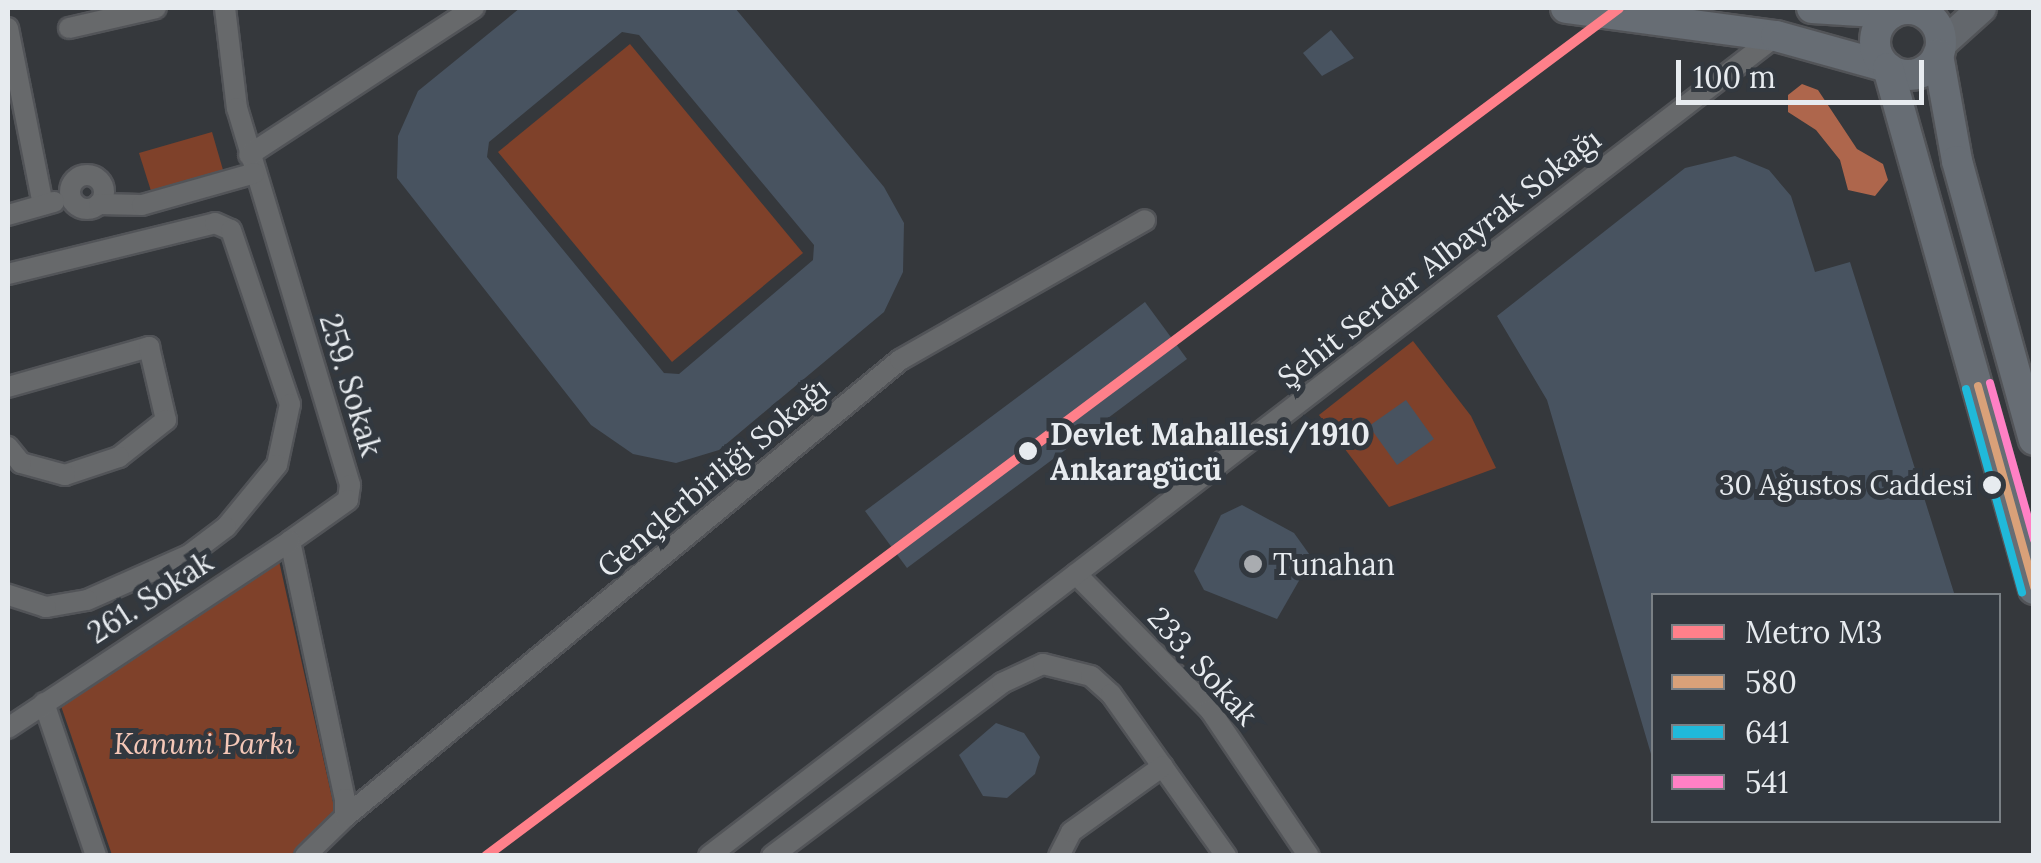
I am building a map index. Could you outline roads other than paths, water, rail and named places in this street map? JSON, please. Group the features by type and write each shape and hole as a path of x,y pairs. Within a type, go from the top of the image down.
{"main road":[{"path":"1566,8 1776,36 1914,74 1982,8"},
{"path":"1812,8 1900,10 1930,17 1957,161 2034,440"},
{"path":"1900,10 1875,38 2034,589"}],"street":[{"path":"69,28 156,8"},
{"name":"259. Sokak","path":"224,8 252,164 350,485 348,500 290,541"},
{"path":"8,215 71,198 73,182 87,175 104,188 99,204 142,205 252,164 474,8"},
{"path":"8,28 43,205"},
{"name":"Şehit Serdar Albayrak Sokağı","path":"709,856 1776,36"},
{"name":"Gençlerbirliği Sokağı","path":"345,817 900,360 1144,220"},
{"path":"8,274 216,223 232,230 290,404 276,465 226,527 189,555 87,600 46,608 8,596"},
{"path":"8,387 150,347 166,420 119,457 65,475 21,463 8,447"},
{"path":"290,541 345,817 305,856"},
{"name":"261. Sokak","path":"8,728 290,541"},
{"name":"233. Sokak","path":"1076,574 1210,710 1309,856"},
{"path":"772,856 1002,682 1043,664 1090,676 1162,766 1226,856"},
{"path":"44,703 96,856"},
{"path":"1058,856 1071,832 1162,766"}],"metro line":[{"name":"M3","path":"486,856 1619,8"}],"place":[{"name":"Devlet Mahallesi/1910 Ankaragücü","path":"1028,451"},
{"name":"30 Ağustos Caddesi","path":"1992,485"},
{"name":"Tunahan","path":"1253,564"}],"park label":[{"name":"Kanuni Parkı","path":"204,743"}]}
